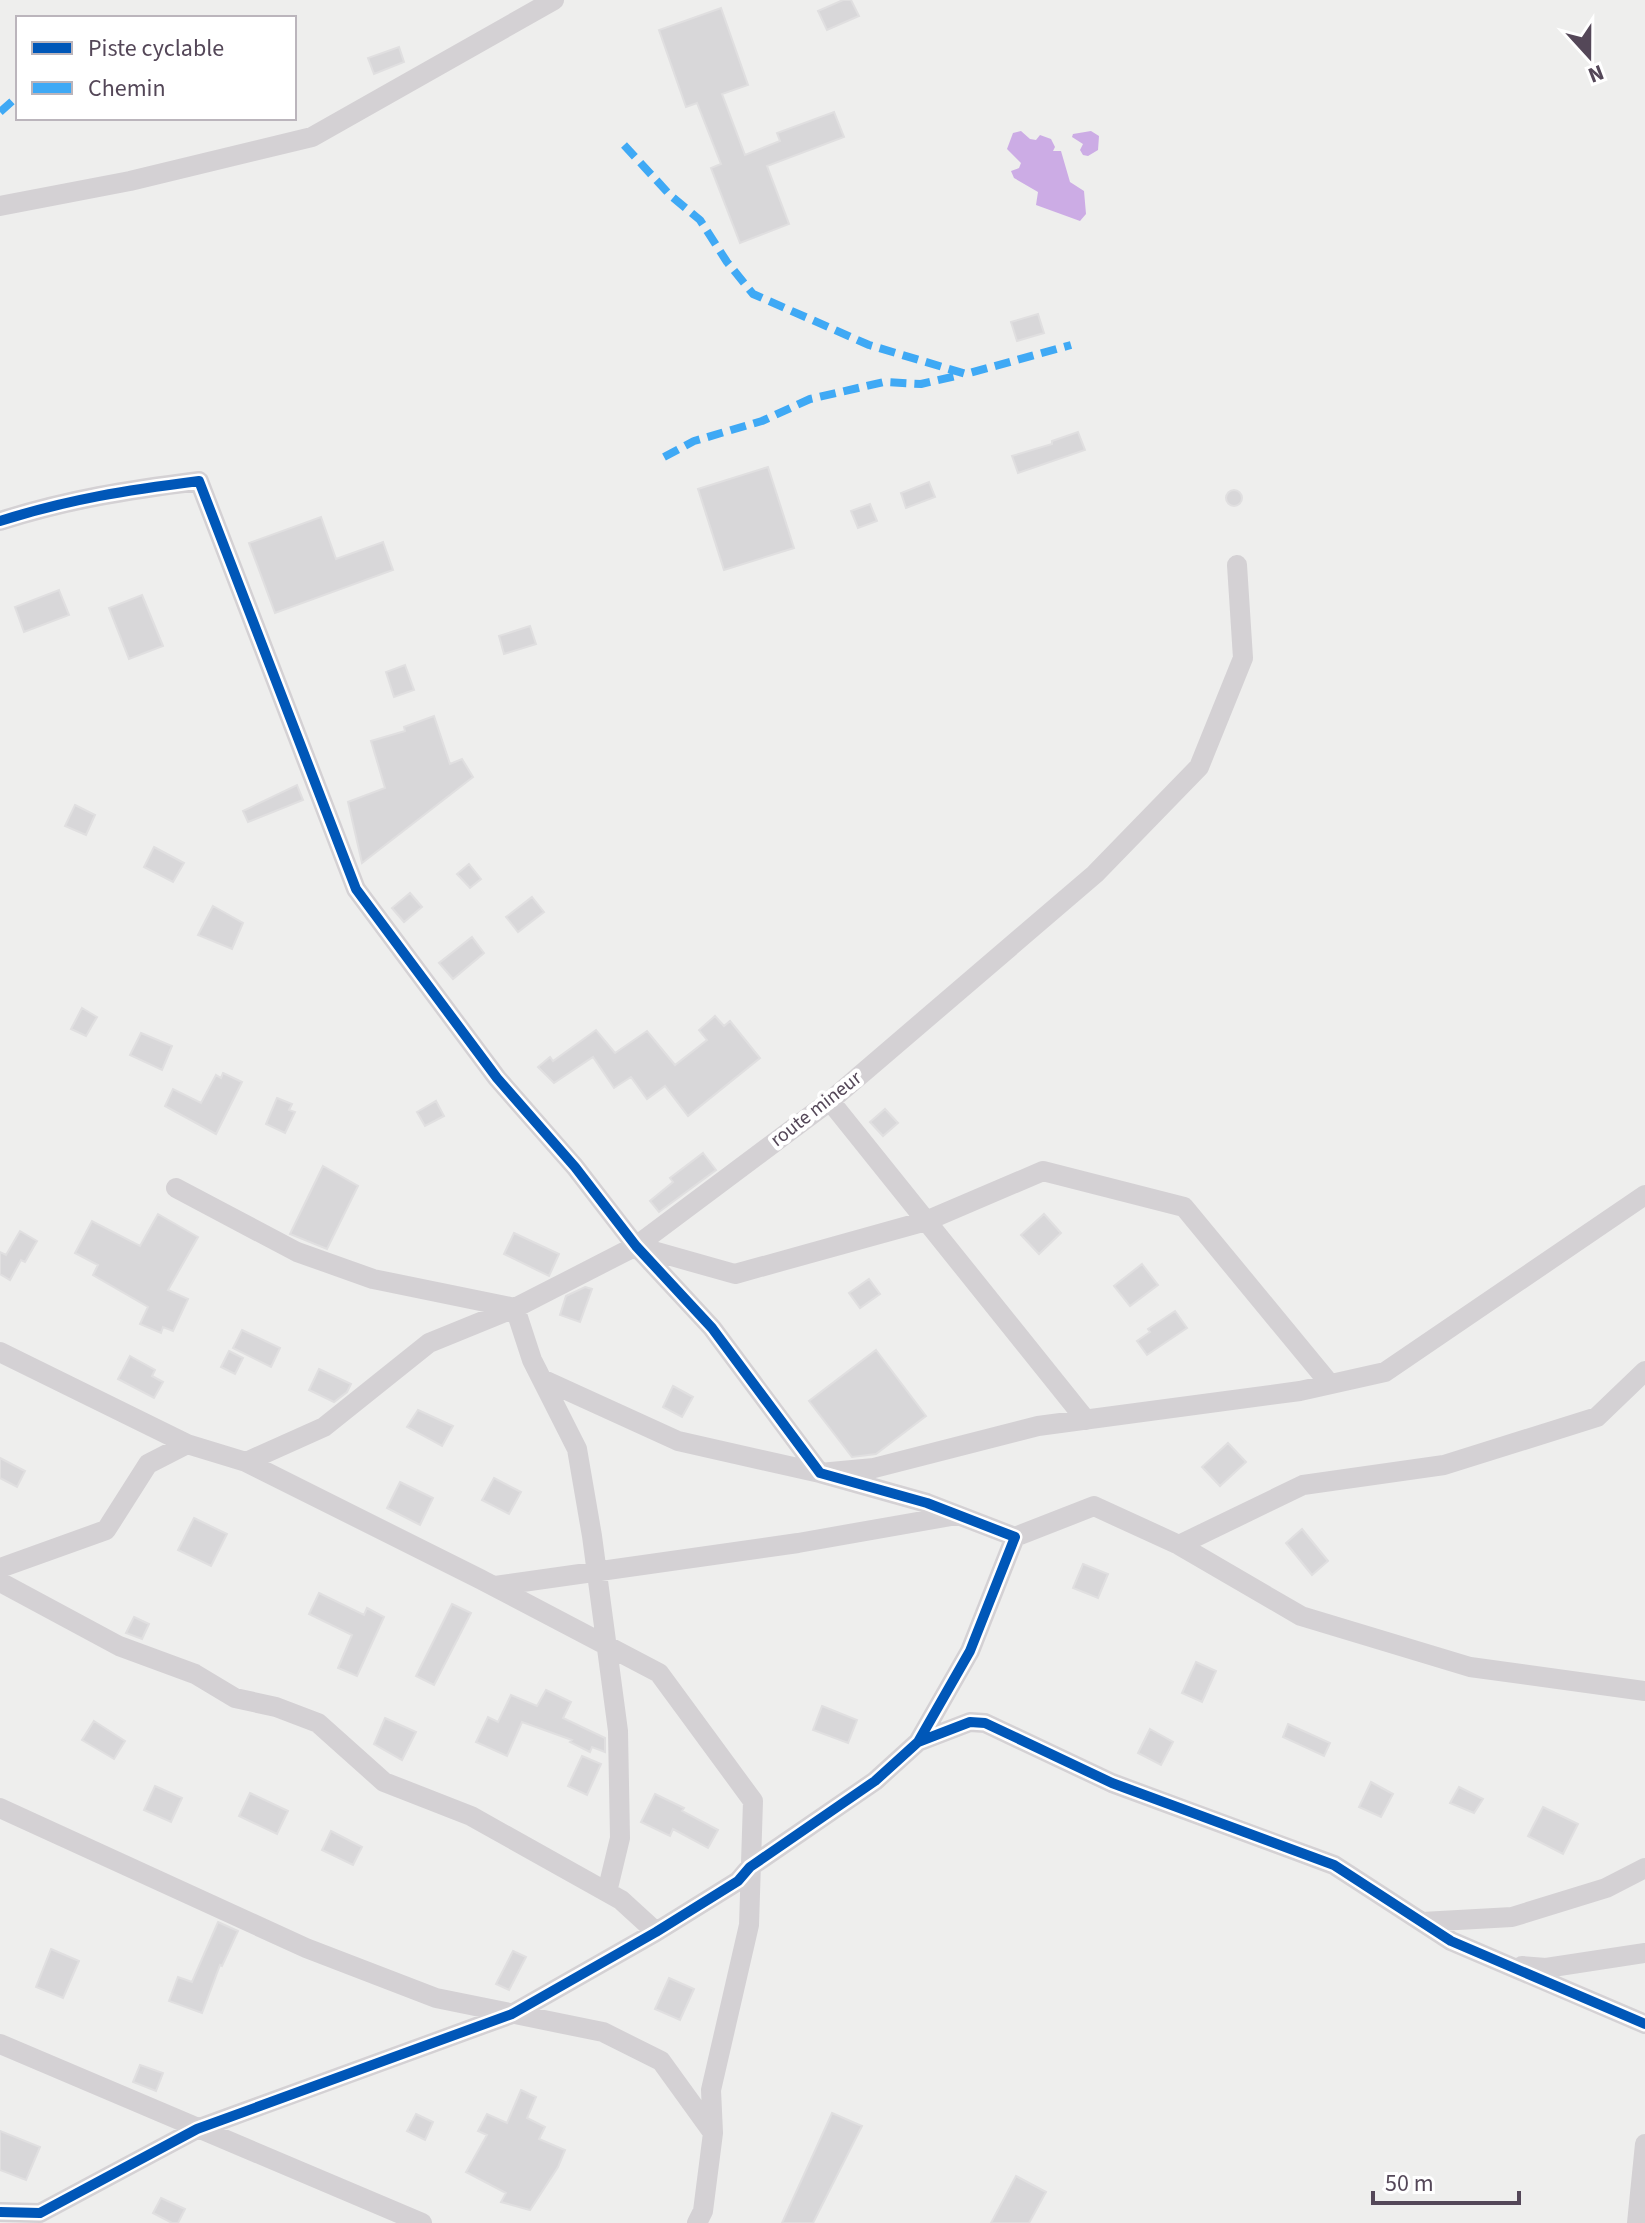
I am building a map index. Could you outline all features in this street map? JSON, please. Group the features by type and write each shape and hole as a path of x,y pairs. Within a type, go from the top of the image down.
{"street":[{"path":"0,206 130,181 312,137 554,0"},
{"path":"0,521 100,494 199,481 356,889 497,1078 575,1167 636,1246 712,1328 820,1473"},
{"name":"route mineur","path":"246,1462 324,1427 429,1343 515,1308 636,1246 830,1101 1095,874 1199,767 1243,658 1237,565"},
{"path":"830,1101 1086,1420"},
{"path":"636,1246 735,1274 926,1221 1043,1171 1184,1207 1330,1384"},
{"path":"176,1188 297,1252 373,1279 515,1308 532,1360 577,1449 618,1731 620,1838 607,1892"},
{"path":"820,1473 874,1468 1038,1426 1300,1391 1385,1372 1645,1195"},
{"path":"0,1352 187,1444 246,1462 495,1586 659,1673 753,1801 749,1925 711,2090 713,2133 703,2211 697,2223"},
{"path":"1179,1545 1303,1485 1444,1465 1597,1417 1645,1371"},
{"path":"542,1379 678,1441 820,1473 927,1503 1015,1537 1094,1506 1179,1545 1301,1616 1470,1667 1645,1691"},
{"path":"0,1568 106,1530 148,1464 187,1444"},
{"path":"495,1586 798,1543 957,1515"},
{"path":"0,2212 40,2213 197,2129 512,2014 738,1881 750,1867 875,1781 918,1742 970,1651 1015,1537"},
{"path":"0,1582 119,1646 195,1674 235,1698 276,1707 318,1723 384,1782 471,1816 621,1900 656,1932"},
{"path":"918,1742 970,1722 985,1723 1112,1783 1334,1865 1451,1941 1645,2024"},
{"path":"0,1808 306,1948 436,1998 603,2032 661,2061 713,2133"},
{"path":"1422,1922 1512,1917 1606,1888 1645,1868"},
{"path":"1506,1965 1546,1968 1645,1953"},
{"path":"0,2044 422,2223"},
{"path":"1637,2223 1645,2144"}],"shaded area":[{"path":"1021,131 1030,139 1036,140 1040,135 1051,139 1055,147 1053,151 1061,151 1070,182 1084,191 1086,214 1080,221 1036,205 1038,192 1014,178 1011,171 1019,168 1021,163 1007,149 1013,133"},
{"path":"1091,131 1099,136 1098,150 1088,156 1083,155 1080,150 1083,144 1072,137 1073,134"}],"building":[{"path":"843,0 851,0 859,16 827,30 818,11"},
{"path":"721,8 748,85 722,94 745,155 780,141 777,133 834,112 844,137 767,166 789,224 740,243 711,168 721,164 697,103 686,107 659,30"},
{"path":"399,47 404,62 374,74 368,58"},
{"path":"1038,314 1044,333 1017,341 1011,322"},
{"path":"1078,432 1085,450 1018,473 1012,456"},
{"path":"768,467 794,548 724,570 698,489"},
{"path":"929,482 935,497 906,508 901,493"},
{"path":"1231,490 1237,490 1242,498 1240,504 1231,506 1226,501 1226,495"},
{"path":"870,504 877,521 858,528 851,511"},
{"path":"321,517 336,559 383,542 393,570 275,613 249,543"},
{"path":"59,590 69,615 24,632 15,607"},
{"path":"142,595 163,646 129,659 109,608"},
{"path":"530,626 536,644 504,654 499,636"},
{"path":"405,665 414,690 394,697 386,672"},
{"path":"434,716 450,764 462,759 473,777 362,863 348,802 385,788 371,741 405,731 404,727"},
{"path":"297,785 303,800 248,822 243,811"},
{"path":"75,805 95,815 86,835 65,826"},
{"path":"154,847 184,863 173,882 144,867"},
{"path":"469,864 481,879 470,888 457,874"},
{"path":"410,893 422,907 404,922 392,908"},
{"path":"532,897 544,912 518,932 506,917"},
{"path":"213,906 243,923 232,949 198,935"},
{"path":"472,937 484,953 453,979 439,963"},
{"path":"82,1008 97,1017 86,1036 71,1029"},
{"path":"715,1016 724,1026 730,1021 760,1058 688,1116 665,1086 647,1099 631,1077 614,1088 593,1057 554,1083 538,1067 550,1057 553,1061 596,1030 615,1053 647,1031 675,1065 707,1040 699,1030"},
{"path":"141,1033 172,1046 162,1070 130,1055"},
{"path":"223,1073 242,1082 216,1134 165,1106 173,1089 201,1103 216,1075 221,1078"},
{"path":"277,1098 292,1104 289,1110 295,1112 285,1133 266,1124"},
{"path":"436,1101 444,1116 425,1126 417,1112"},
{"path":"885,1109 898,1123 883,1136 870,1122"},
{"path":"703,1153 716,1170 659,1212 650,1201 673,1182 670,1178"},
{"path":"323,1166 358,1186 327,1249 290,1234"},
{"path":"158,1214 198,1237 168,1290 188,1299 173,1331 163,1327 161,1333 140,1324 148,1307 93,1275 98,1265 75,1253 92,1221 140,1246"},
{"path":"1044,1214 1061,1233 1039,1254 1021,1235"},
{"path":"20,1231 37,1241 10,1280 0,1274 0,1252 6,1255"},
{"path":"514,1233 559,1254 549,1276 504,1254"},
{"path":"1142,1264 1158,1285 1130,1306 1114,1286"},
{"path":"869,1279 880,1294 860,1308 849,1293"},
{"path":"585,1287 592,1289 580,1322 560,1315 566,1296"},
{"path":"1175,1311 1187,1328 1147,1355 1137,1341 1150,1332 1148,1329"},
{"path":"242,1330 280,1348 271,1367 233,1348"},
{"path":"876,1350 926,1416 876,1454 852,1457 809,1401"},
{"path":"229,1351 243,1358 235,1374 221,1367"},
{"path":"130,1356 155,1370 152,1376 163,1382 154,1398 118,1379"},
{"path":"319,1369 351,1384 347,1392 334,1402 309,1390"},
{"path":"673,1386 693,1397 682,1417 663,1407"},
{"path":"418,1410 453,1426 442,1446 407,1427"},
{"path":"1228,1443 1246,1462 1220,1486 1202,1467"},
{"path":"0,1458 25,1471 17,1487 0,1478"},
{"path":"494,1478 521,1492 509,1514 482,1500"},
{"path":"400,1482 433,1498 420,1525 387,1508"},
{"path":"194,1518 227,1534 211,1566 178,1550"},
{"path":"1302,1529 1328,1561 1312,1575 1286,1543"},
{"path":"1083,1564 1108,1574 1098,1598 1073,1588"},
{"path":"319,1593 364,1615 367,1608 384,1617 357,1676 338,1668 352,1635 309,1614"},
{"path":"452,1604 471,1613 434,1685 416,1676"},
{"path":"134,1617 149,1624 142,1639 126,1633"},
{"path":"1196,1662 1216,1671 1202,1702 1182,1693"},
{"path":"546,1690 571,1702 563,1718 605,1738 605,1752 592,1747 590,1752 570,1742 572,1740 522,1722 507,1756 476,1742 488,1717 498,1722 511,1695 537,1706"},
{"path":"822,1706 857,1720 848,1743 813,1730"},
{"path":"385,1718 416,1732 402,1760 374,1744"},
{"path":"94,1721 125,1741 114,1759 82,1740"},
{"path":"1288,1724 1330,1743 1324,1756 1283,1737"},
{"path":"1150,1729 1173,1742 1161,1765 1138,1753"},
{"path":"582,1756 601,1764 587,1795 568,1786"},
{"path":"1371,1782 1393,1794 1381,1817 1359,1807"},
{"path":"155,1786 182,1798 171,1822 144,1810"},
{"path":"1459,1787 1483,1799 1474,1813 1450,1803"},
{"path":"250,1793 288,1811 277,1834 239,1816"},
{"path":"655,1794 718,1830 708,1848 673,1829 670,1836 641,1822"},
{"path":"1543,1807 1578,1824 1563,1854 1528,1836"},
{"path":"331,1831 362,1847 353,1865 322,1850"},
{"path":"218,1922 238,1931 220,1965 202,2013 169,2001 178,1977 192,1982"},
{"path":"51,1949 79,1961 63,1998 36,1987"},
{"path":"513,1951 526,1957 509,1990 496,1984"},
{"path":"669,1978 694,1989 680,2020 655,2009"},
{"path":"140,2065 163,2073 156,2091 133,2082"},
{"path":"521,2090 536,2097 527,2118 545,2127 539,2139 565,2150 558,2167 530,2210 501,2202 506,2193 466,2172 487,2135 478,2131 487,2114 507,2123"},
{"path":"832,2113 862,2126 813,2223 782,2223"},
{"path":"416,2114 433,2122 425,2140 407,2131"},
{"path":"0,2131 40,2147 26,2180 0,2170"},
{"path":"1016,2176 1046,2192 1029,2223 991,2223"},
{"path":"161,2198 185,2209 178,2223 153,2213"}],"marked path":[{"path":"0,112 16,98"},
{"path":"624,145 670,195 700,220 727,262 753,294 869,345 966,374 1071,345"},
{"path":"664,457 694,441 762,421 810,399 884,382 921,384 961,375"}],"cycle path":[{"path":"0,521 99,496 199,481 356,889 497,1078 575,1167 636,1246 712,1328 820,1473 927,1503 1015,1537 970,1651 918,1742"},
{"path":"0,2212 40,2213 197,2129 512,2014 738,1881 750,1867 875,1781 918,1742 970,1722 985,1723 1112,1783 1334,1865 1451,1941 1645,2024"}]}
